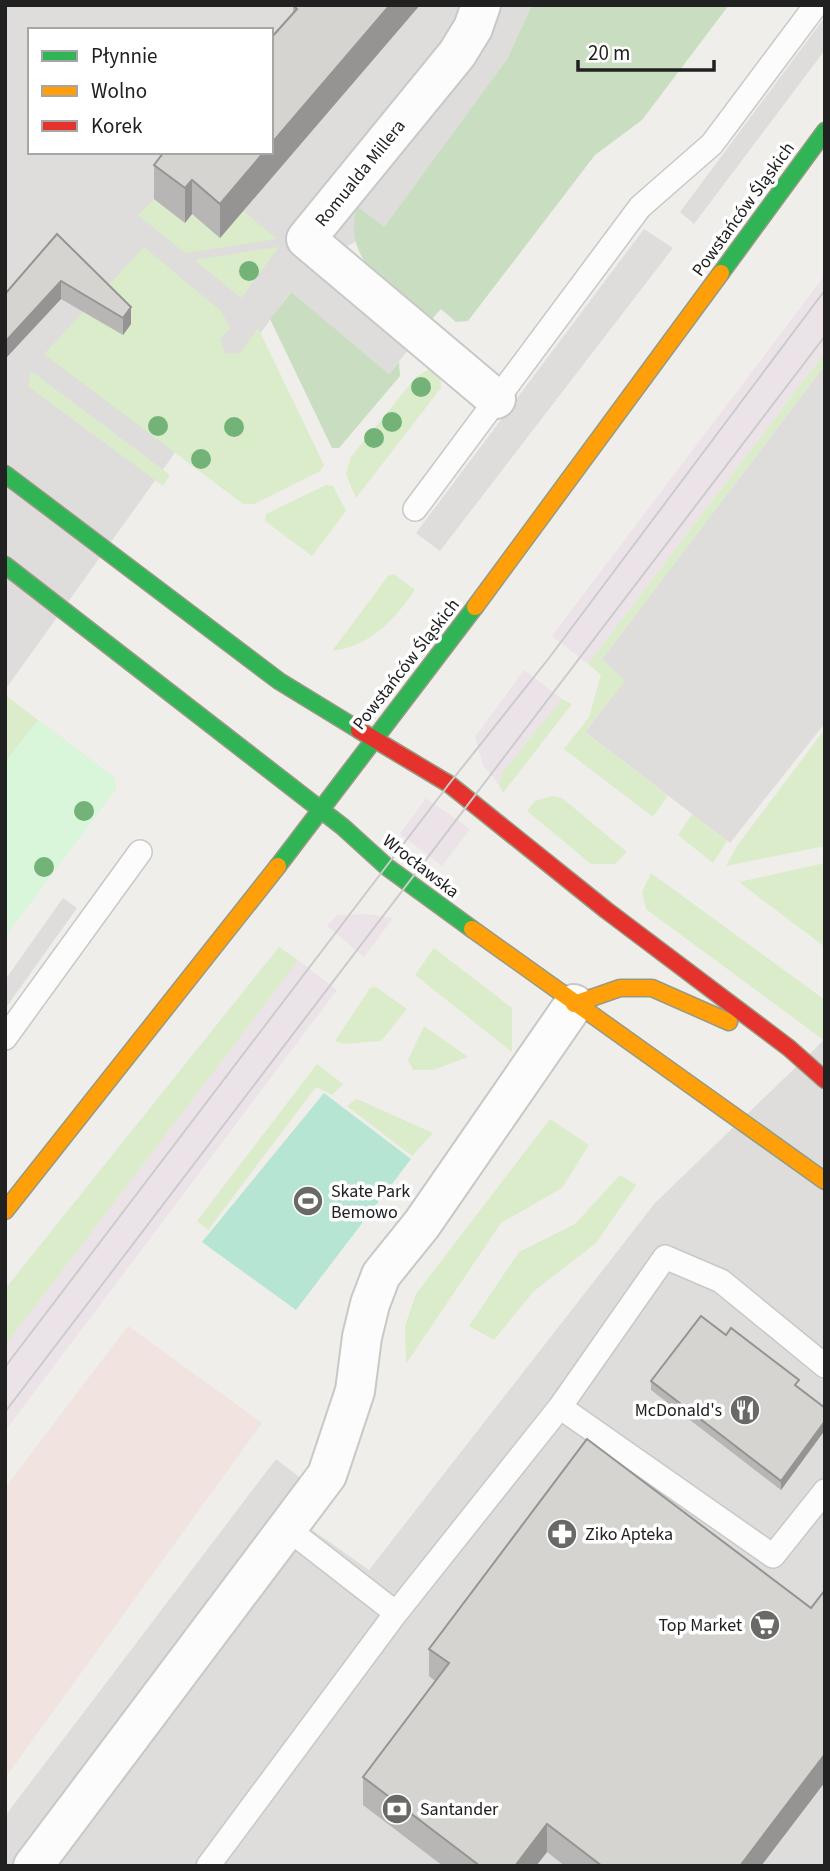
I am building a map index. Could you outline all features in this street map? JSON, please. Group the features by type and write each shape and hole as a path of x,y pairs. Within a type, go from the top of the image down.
{"street":[{"name":"Romualda Millera","path":"481,5 473,28 457,54 306,239 496,399"},
{"name":"Powstańców Śląskich","path":"5,1211 228,932 373,738 503,571 825,131"},
{"path":"5,474 279,681 449,784 606,910 789,1048 825,1080"},
{"name":"Wrocławska","path":"5,565 320,810 387,867 573,1004 825,1181"},
{"path":"33,1866 327,1475 355,1391 367,1315 381,1275 422,1224 573,1004 620,988 652,988 789,1048"}],"lane":[{"path":"415,509 640,207 712,144 816,5"},
{"path":"5,1038 140,852"},
{"path":"208,1866 396,1613 560,1407 664,1257 721,1281 825,1366"},
{"path":"560,1407 773,1556 825,1491"},
{"path":"288,1529 396,1613"}],"shaded area":[{"path":"5,5 532,5 507,59 384,227 309,266 408,350 389,374 290,292 5,690"},
{"path":"825,17 825,50 694,224 680,212"},
{"path":"644,229 673,248 440,551 416,533"},
{"path":"825,275 825,352 588,664 552,636"},
{"path":"825,365 825,723 730,843 585,732 624,682 602,659"},
{"path":"524,670 562,699 501,774 499,785 483,765 475,737"},
{"path":"426,798 470,829 442,866 400,834"},
{"path":"63,898 77,908 5,1009 5,980"},
{"path":"367,914 393,918 364,957 327,926 337,915"},
{"path":"298,960 337,990 5,1431 5,1346"},
{"path":"825,1039 825,1866 5,1866 5,1816 276,1459 330,1501 311,1529 369,1570 655,1203"},
{"path":"128,1326 262,1423 5,1778 5,1488"}],"green space":[{"path":"532,5 729,5 642,120 595,155 468,321 456,322 441,309 431,320 386,285 363,259 356,244 354,226 357,206 384,227 507,59"},
{"path":"154,199 184,223 192,214 220,238 243,211 277,239 185,253 138,215"},
{"path":"144,247 221,311 230,328 220,340 225,353 240,354 257,329 260,332 324,465 320,471 254,504 243,504 44,354"},
{"path":"279,247 241,298 195,260"},
{"path":"291,292 389,374 399,362 400,376 339,448 332,448 270,319"},
{"path":"825,352 825,365 602,659 625,681 585,732 668,796 653,817 564,749 589,717 601,675 588,664"},
{"path":"429,369 440,377 441,388 356,498 346,474 351,457 416,377"},
{"path":"31,371 170,475 163,486 28,386"},
{"path":"326,485 333,486 346,511 312,556 265,521 266,514"},
{"path":"394,574 415,590 399,611 370,637 358,644 332,651 388,576"},
{"path":"5,695 115,778 116,789 5,783"},
{"path":"562,699 572,704 503,793 499,785 501,774"},
{"path":"38,720 115,778 116,789 5,937 5,762"},
{"path":"825,729 825,846 726,866 737,846"},
{"path":"552,796 562,798 627,852 615,864 591,864 527,811 535,801"},
{"path":"692,814 727,841 713,863 678,835"},
{"path":"825,863 825,947 739,882"},
{"path":"651,873 825,1000 825,1041 646,909 642,892"},
{"path":"279,947 298,960 294,966 5,1346 5,1289"},
{"path":"434,948 512,1008 512,1052 415,975"},
{"path":"376,987 407,1009 381,1041 344,1044 335,1041 370,988"},
{"path":"424,1026 468,1057 433,1070 413,1070 408,1060"},
{"path":"317,1064 343,1084 332,1095 316,1087 208,1230 197,1221"},
{"name":"Skate Park Bemowo","path":"324,1093 411,1159 296,1310 202,1242"},
{"path":"357,1099 433,1133 412,1156 347,1106"},
{"path":"550,1119 589,1145 562,1188 501,1223 406,1364 405,1326 416,1294"},
{"path":"620,1175 636,1185 596,1243 534,1291 494,1340 469,1326 519,1252 575,1224"}],"building":[{"path":"293,5 390,5 273,142 273,36 297,9"},
{"path":"162,154 262,154 220,204 192,180 185,188 154,165"},
{"path":"57,234 131,307 123,318 61,281 6,341 5,294"},
{"name":"McDonald's","path":"701,1316 726,1335 731,1328 799,1380 795,1385 825,1408 825,1421 781,1481 651,1381"},
{"path":"587,1439 811,1608 825,1590 825,1754 740,1866 602,1866 547,1824 515,1866 480,1866 363,1777 449,1663 429,1649"}],"tram line":[{"path":"5,1367 449,784 549,658 825,290"},
{"path":"5,1412 825,336"}],"traffic: fast":[{"path":"721,273 825,131"},
{"path":"5,474 279,681 359,730"},
{"path":"5,565 343,827 387,867 472,929"},
{"path":"278,866 475,607"}],"traffic: slow":[{"path":"475,607 721,273"},
{"path":"5,1211 278,866"},
{"path":"472,929 825,1181"},
{"path":"574,1004 620,988 652,988 729,1022"}],"traffic: jam":[{"path":"359,730 449,784 606,910 789,1048 825,1080"}],"place":[{"name":"Skate Park Bemowo","path":"308,1201"},
{"name":"McDonald's","path":"745,1410"},
{"name":"Ziko Apteka","path":"562,1534"},
{"name":"Top Market","path":"765,1625"},
{"name":"Santander","path":"397,1809"}]}
